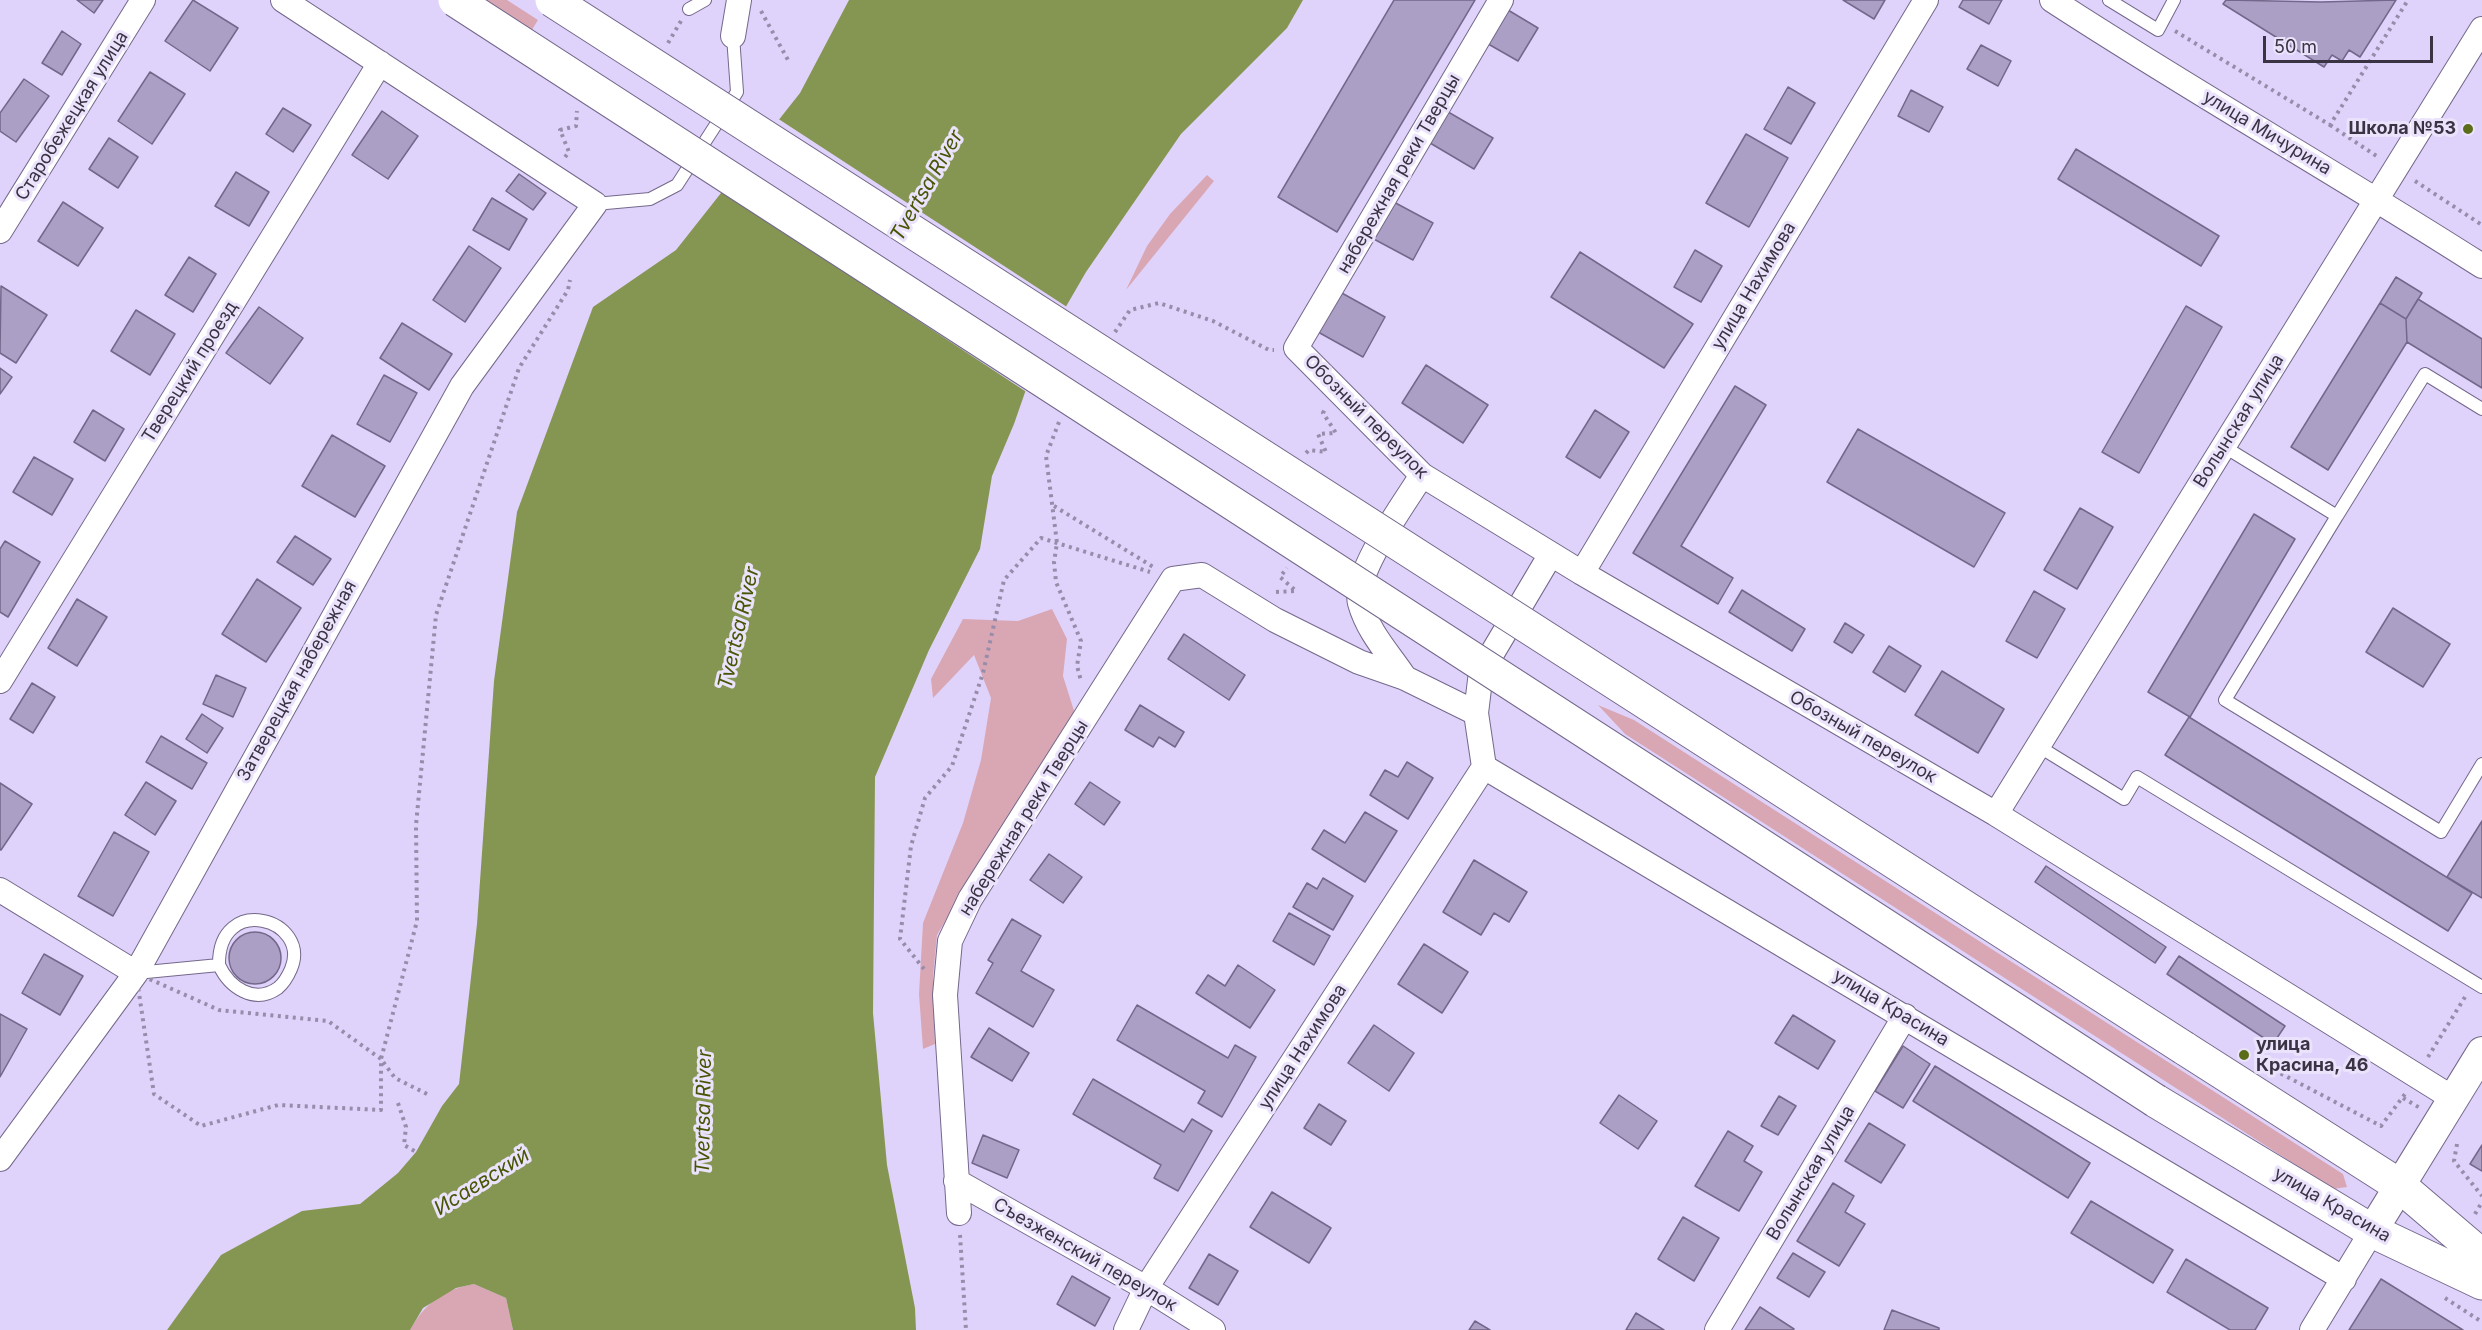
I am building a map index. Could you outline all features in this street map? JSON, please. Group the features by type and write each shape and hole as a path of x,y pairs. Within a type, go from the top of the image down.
{"main road":[{"name":"улица Красина","path":"455,0 2156,1101 2372,1231 2482,1283"},
{"path":"552,0 2400,1186 2482,1256"}],"street":[{"name":"Старобежецкая улица","path":"0,231 143,0"},
{"path":"283,0 595,204"},
{"name":"набережная реки Тверцы","path":"1296,348 1501,0"},
{"name":"улица Нахимова","path":"1582,573 1926,0"},
{"name":"улица Мичурина","path":"2052,0 2126,49 2377,199 2482,266"},
{"path":"733,36 750,5"},
{"name":"Волынская улица","path":"1996,814 2482,29"},
{"name":"Тверецкий проезд","path":"0,681 380,63"},
{"name":"Затверецкая набережная","path":"0,1159 136,973 462,386 595,204"},
{"name":"Обозный переулок","path":"1296,348 1422,475 1582,573 1996,814 2454,1099"},
{"path":"1405,678 1373,634 1359,600 1364,568 1422,475"},
{"path":"1484,767 1476,713 1480,672 1551,554"},
{"path":"1173,579 1202,575 1275,620 1359,662 1405,678 1476,713"},
{"name":"набережная реки Тверцы","path":"959,1214 945,995 950,941 970,899 1173,579"},
{"name":"улица Нахимова","path":"1126,1330 1146,1288 1484,767"},
{"name":"улица Красина","path":"1484,767 2344,1279"},
{"path":"0,890 136,973"},
{"name":"Волынская улица","path":"1717,1330 1905,1016"},
{"path":"2313,1330 2482,1052"},
{"name":"Съезженский переулок","path":"956,1181 1146,1288 1214,1330"}],"lane":[{"path":"689,9 705,0"},
{"path":"2109,0 2158,30 2174,0"},
{"path":"595,204 650,199 677,185 737,92 733,36"},
{"path":"2482,409 2425,374 2224,700 2440,832 2482,764"},
{"path":"2223,446 2337,516"},
{"path":"2038,746 2124,799 2138,777 2478,984"},
{"path":"263,919 277,925 287,935 293,949 293,964 288,977 278,988 264,994 249,994 235,989 225,978 219,965 219,950 224,936 234,926 248,920 263,919"},
{"path":"136,973 219,965"}],"path":[{"path":"2161,23 2330,125 2408,0"},
{"path":"750,5 788,60"},
{"path":"666,46 689,9"},
{"path":"569,153 560,130 576,126 577,109 584,107"},
{"path":"136,973 154,1094 201,1126 278,1106 381,1110 381,1059 417,921 416,825 436,615 519,368 568,290 571,271"},
{"path":"1300,460 1309,450 1326,452 1317,434 1336,433 1323,413"},
{"path":"1089,713 1077,666 1081,641 1056,582 1054,562 1057,543 1054,506 1173,579"},
{"path":"945,995 900,939 911,846 925,798 952,766 983,673 1004,580 1041,538 1173,579"},
{"path":"1275,620 1283,609 1272,592 1296,591 1280,577 1289,565"},
{"path":"136,973 219,1010 328,1021 381,1059 395,1078 427,1094"},
{"path":"2265,1066 2381,1126 2403,1098 2478,984"},
{"path":"398,1103 406,1127 404,1145 416,1152"},
{"path":"2458,1140 2454,1161 2482,1196"},
{"path":"959,1214 966,1330"}],"shaded area":[{"path":"478,0 507,0 538,20 530,33"},
{"path":"1207,175 1214,181 1126,290 1147,246 1170,214"},
{"path":"1052,609 1067,639 1063,676 1076,717 1000,830 937,935 933,976 935,1044 923,1049 919,994 923,923 963,823 981,760 991,698 974,655 933,698 931,679 963,619 1018,621"},
{"path":"1598,705 1634,720 2343,1174 2347,1187 2333,1189 1625,734"},
{"path":"474,1284 506,1298 513,1330 410,1330 422,1312 436,1299 453,1290"}],"water":[{"path":"849,0 1303,0 1287,28 1181,134 1086,272 1038,355 1014,424 992,476 980,549 929,650 875,777 873,1013 887,1165 915,1308 916,1330 513,1330 506,1298 474,1284 456,1288 423,1308 410,1330 167,1330 221,1255 302,1211 360,1204 398,1173 416,1152 442,1106 459,1084 477,924 494,681 517,512 593,307 676,250 800,93"}],"pier":[{"path":"777,118 1070,309 1041,357 1028,393 720,190"}],"building":[{"path":"77,0 103,0 94,13"},
{"path":"193,0 238,28 210,71 165,41"},
{"path":"1394,0 1475,0 1337,232 1278,197"},
{"path":"1843,0 1885,0 1874,19"},
{"path":"1963,0 2002,0 1989,24 1959,7"},
{"path":"2226,0 2321,2 2396,0 2360,57 2349,50 2342,61 2332,55 2324,67 2223,4"},
{"path":"1503,7 1538,28 1518,61 1483,41"},
{"path":"62,31 81,44 62,75 42,63"},
{"path":"1981,45 2011,61 1998,86 1967,69"},
{"path":"150,72 185,94 152,144 118,121"},
{"path":"24,79 49,96 16,142 0,131 0,113"},
{"path":"1788,87 1815,103 1791,144 1764,129"},
{"path":"1911,90 1943,107 1929,132 1898,116"},
{"path":"283,108 311,125 293,152 266,134"},
{"path":"1443,109 1493,138 1474,169 1425,140"},
{"path":"382,111 418,136 388,179 352,155"},
{"path":"1746,134 1788,158 1749,227 1706,203"},
{"path":"109,138 138,157 118,188 89,169"},
{"path":"2076,149 2219,236 2201,266 2058,179"},
{"path":"236,172 269,192 249,226 215,206"},
{"path":"519,174 546,193 533,210 506,191"},
{"path":"492,198 527,219 509,250 473,230"},
{"path":"1390,200 1433,223 1413,260 1370,237"},
{"path":"63,202 103,228 78,266 38,241"},
{"path":"469,246 501,268 465,322 433,300"},
{"path":"1695,250 1722,266 1701,302 1674,287"},
{"path":"1580,252 1693,324 1664,368 1551,297"},
{"path":"189,257 216,274 193,312 165,295"},
{"path":"2396,277 2422,293 2406,319 2380,303"},
{"path":"1,286 47,315 16,363 0,353"},
{"path":"1340,292 1385,317 1363,357 1318,332"},
{"path":"2418,299 2482,339 2482,388 2407,342 2406,319"},
{"path":"2380,303 2406,319 2407,342 2328,470 2291,447"},
{"path":"2186,306 2222,327 2139,473 2102,452"},
{"path":"259,307 303,338 270,384 226,353"},
{"path":"136,310 175,334 150,375 111,351"},
{"path":"402,323 452,354 429,390 380,358"},
{"path":"1426,365 1488,405 1463,443 1402,403"},
{"path":"0,368 12,377 0,394"},
{"path":"384,375 417,393 390,442 357,424"},
{"path":"1735,386 1766,405 1681,546 1733,578 1718,604 1633,553"},
{"path":"93,410 124,429 105,461 74,442"},
{"path":"1595,410 1629,432 1600,478 1566,457"},
{"path":"1858,429 2005,513 1974,567 1827,482"},
{"path":"332,435 385,466 355,517 302,486"},
{"path":"34,457 73,479 52,515 13,492"},
{"path":"2080,508 2113,527 2077,589 2044,570"},
{"path":"2254,514 2295,539 2190,717 2148,692"},
{"path":"295,536 331,559 313,585 277,562"},
{"path":"5,541 40,562 8,617 0,612 0,549"},
{"path":"257,579 301,608 266,662 222,634"},
{"path":"1742,590 1805,629 1792,651 1729,612"},
{"path":"2034,591 2065,609 2037,658 2006,641"},
{"path":"77,599 107,617 77,666 48,648"},
{"path":"2393,608 2450,644 2423,687 2366,652"},
{"path":"1845,623 1864,635 1852,653 1834,642"},
{"path":"1184,634 1245,675 1229,700 1168,659"},
{"path":"1889,646 1921,666 1905,692 1873,672"},
{"path":"1942,671 2004,709 1978,753 1915,715"},
{"path":"216,675 246,688 233,717 203,704"},
{"path":"32,683 55,697 33,733 10,719"},
{"path":"1140,705 1184,732 1175,747 1159,737 1153,747 1125,730"},
{"path":"202,714 223,728 207,753 186,739"},
{"path":"2189,717 2472,893 2448,931 2165,755"},
{"path":"161,736 207,763 192,789 146,762"},
{"path":"1407,762 1433,778 1408,819 1370,795 1385,770 1398,777"},
{"path":"146,782 176,801 155,835 125,815"},
{"path":"1090,782 1120,802 1104,825 1075,804"},
{"path":"0,783 32,804 1,850 0,850"},
{"path":"1365,812 1397,831 1365,882 1312,849 1324,830 1345,843"},
{"path":"2482,821 2482,898 2447,877"},
{"path":"114,832 149,852 113,916 78,896"},
{"path":"1049,854 1082,877 1063,903 1030,880"},
{"path":"1474,860 1527,892 1509,922 1494,913 1481,935 1443,912"},
{"path":"2046,866 2166,947 2155,963 2035,882"},
{"path":"1323,878 1353,896 1333,930 1293,907 1307,883 1317,889"},
{"path":"1289,913 1330,936 1314,965 1273,941"},
{"path":"1012,919 1041,936 1021,971 1054,990 1033,1027 976,993 993,963 988,960"},
{"path":"255,932 265,934 273,940 279,948 281,958 279,968 273,976 265,982 255,984 245,982 237,976 231,968 229,958 231,948 237,940 245,934"},
{"path":"1424,944 1468,972 1442,1013 1398,984"},
{"path":"44,954 83,976 60,1015 22,993"},
{"path":"2179,956 2285,1026 2273,1044 2167,974"},
{"path":"1238,965 1275,990 1250,1028 1196,993 1208,975 1225,986"},
{"path":"1137,1005 1228,1058 1235,1045 1256,1057 1222,1117 1198,1103 1205,1091 1117,1040"},
{"path":"0,1014 27,1029 0,1077"},
{"path":"1793,1015 1835,1041 1818,1069 1775,1043"},
{"path":"1374,1025 1414,1053 1389,1091 1348,1063"},
{"path":"989,1028 1029,1053 1012,1081 971,1057"},
{"path":"1903,1046 1930,1064 1903,1108 1875,1091"},
{"path":"1935,1066 2090,1163 2068,1198 1913,1101"},
{"path":"1093,1079 1184,1132 1192,1119 1212,1131 1178,1191 1154,1178 1161,1165 1073,1114"},
{"path":"1619,1095 1657,1121 1638,1149 1600,1123"},
{"path":"1779,1096 1796,1106 1778,1135 1761,1126"},
{"path":"1319,1104 1346,1121 1331,1145 1304,1128"},
{"path":"1869,1123 1905,1145 1881,1183 1845,1161"},
{"path":"1728,1131 1753,1146 1744,1161 1762,1172 1739,1211 1695,1186"},
{"path":"983,1135 1019,1150 1007,1178 972,1163"},
{"path":"2482,1145 2482,1171 2470,1164"},
{"path":"1833,1183 1854,1196 1845,1212 1865,1224 1839,1266 1797,1241"},
{"path":"1272,1192 1331,1228 1309,1263 1250,1227"},
{"path":"2091,1201 2173,1250 2153,1283 2071,1233"},
{"path":"1683,1217 1719,1238 1694,1281 1658,1259"},
{"path":"1793,1253 1825,1272 1809,1297 1777,1278"},
{"path":"1209,1254 1238,1271 1218,1305 1189,1288"},
{"path":"2186,1259 2268,1308 2255,1330 2230,1330 2167,1292"},
{"path":"1072,1276 1110,1298 1095,1326 1057,1304"},
{"path":"2381,1279 2463,1330 2349,1330"},
{"path":"1760,1307 1794,1329 1745,1330"},
{"path":"1892,1310 1939,1328 1939,1330 1884,1330"},
{"path":"1636,1313 1664,1330 1626,1330"},
{"path":"1475,1321 1490,1330 1469,1330"}],"place":[{"name":"Школа №53","path":"2468,129"},
{"name":"улица Красина, 46","path":"2244,1055"}],"water label":[{"name":"Tvertsa River","path":"927,186"},
{"name":"Tvertsa River","path":"739,628"},
{"name":"Tvertsa River","path":"704,1112"},
{"name":"Исаевский","path":"482,1182"}]}
